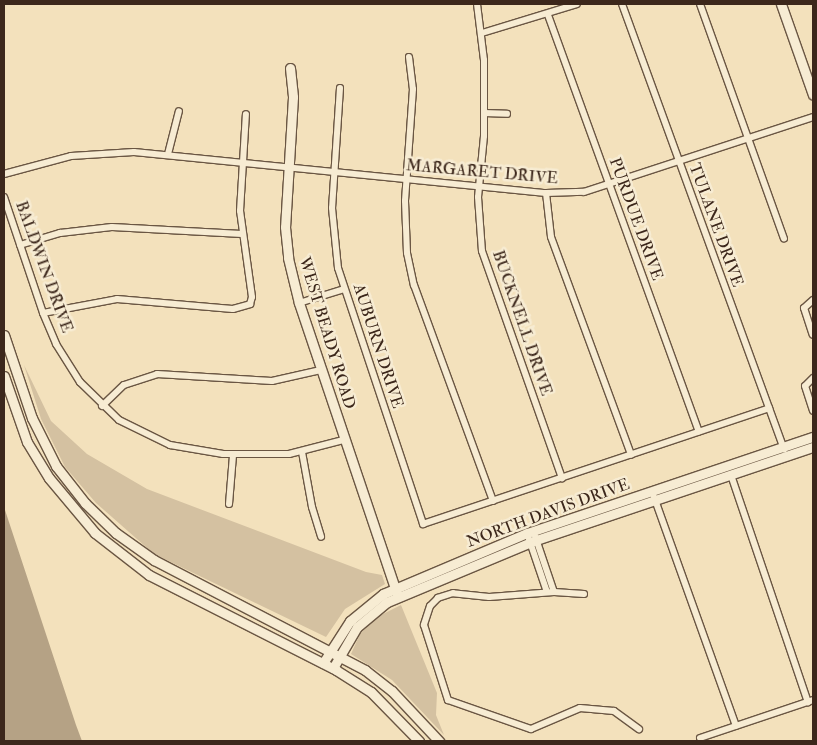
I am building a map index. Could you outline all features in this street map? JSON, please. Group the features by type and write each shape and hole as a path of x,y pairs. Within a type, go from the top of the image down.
{"street":[{"name":"BUCKNELL DRIVE","path":"476,4 482,33 484,113 480,186 480,234 487,270 562,478"},
{"path":"482,33 548,15 577,4"},
{"name":"TULANE DRIVE","path":"622,4 785,451"},
{"path":"700,4 784,238"},
{"path":"781,4 813,95"},
{"name":"PURDUE DRIVE","path":"548,15 699,432"},
{"path":"409,57 413,89 404,227 414,284 494,501 769,408"},
{"name":"WEST BEADY ROAD","path":"290,68 293,97 284,227 288,258 299,303 397,593"},
{"name":"AUBURN DRIVE","path":"340,88 334,171 334,243 344,289 423,524 494,501"},
{"path":"168,154 179,111"},
{"path":"484,113 507,114"},
{"path":"43,313 117,299 233,309 246,306 252,297 242,234 246,114"},
{"name":"MARGARET DRIVE","path":"4,174 87,154 168,154 546,193 584,192 679,163 813,117"},
{"path":"546,193 551,237 631,455"},
{"name":"BALDWIN DRIVE","path":"4,197 43,313 70,368 102,406 130,427 170,445 233,455 302,452 344,440"},
{"path":"20,245 60,233 112,228 242,234"},
{"path":"299,303 344,289"},
{"path":"813,300 804,308 813,335"},
{"path":"4,335 36,426 56,466 92,509 116,532 154,560 340,655 392,691 438,741"},
{"path":"102,406 124,385 157,374 272,381 321,370"},
{"path":"4,376 27,442 49,478 95,533 149,575 333,668 370,692 419,741"},
{"path":"813,378 805,386 813,411"},
{"name":"NORTH DAVIS DRIVE","path":"654,496 731,475 813,437"},
{"name":"NORTH DAVIS DRIVE","path":"323,663 350,621 364,606 531,537 785,451 813,447"},
{"path":"302,452 312,507 321,537"},
{"path":"229,504 233,455"},
{"path":"700,738 811,701 731,475"},
{"path":"654,496 736,726"},
{"path":"531,537 550,592"},
{"path":"584,594 550,592 489,597 453,593 438,598 430,606 424,625 448,700 531,729 580,708 614,711 639,729"},
{"name":"NORTH DAVIS DRIVE","path":"333,668 357,627 397,593"}],"shaded area":[{"path":"24,365 51,421 87,454 147,489 366,572 382,575 385,584 345,609 326,637 154,554 96,503 65,467 41,419"},
{"path":"4,507 76,725 82,741 4,741"},
{"path":"401,605 437,693 436,715 444,735 392,680 351,654 360,634 375,618"}]}
